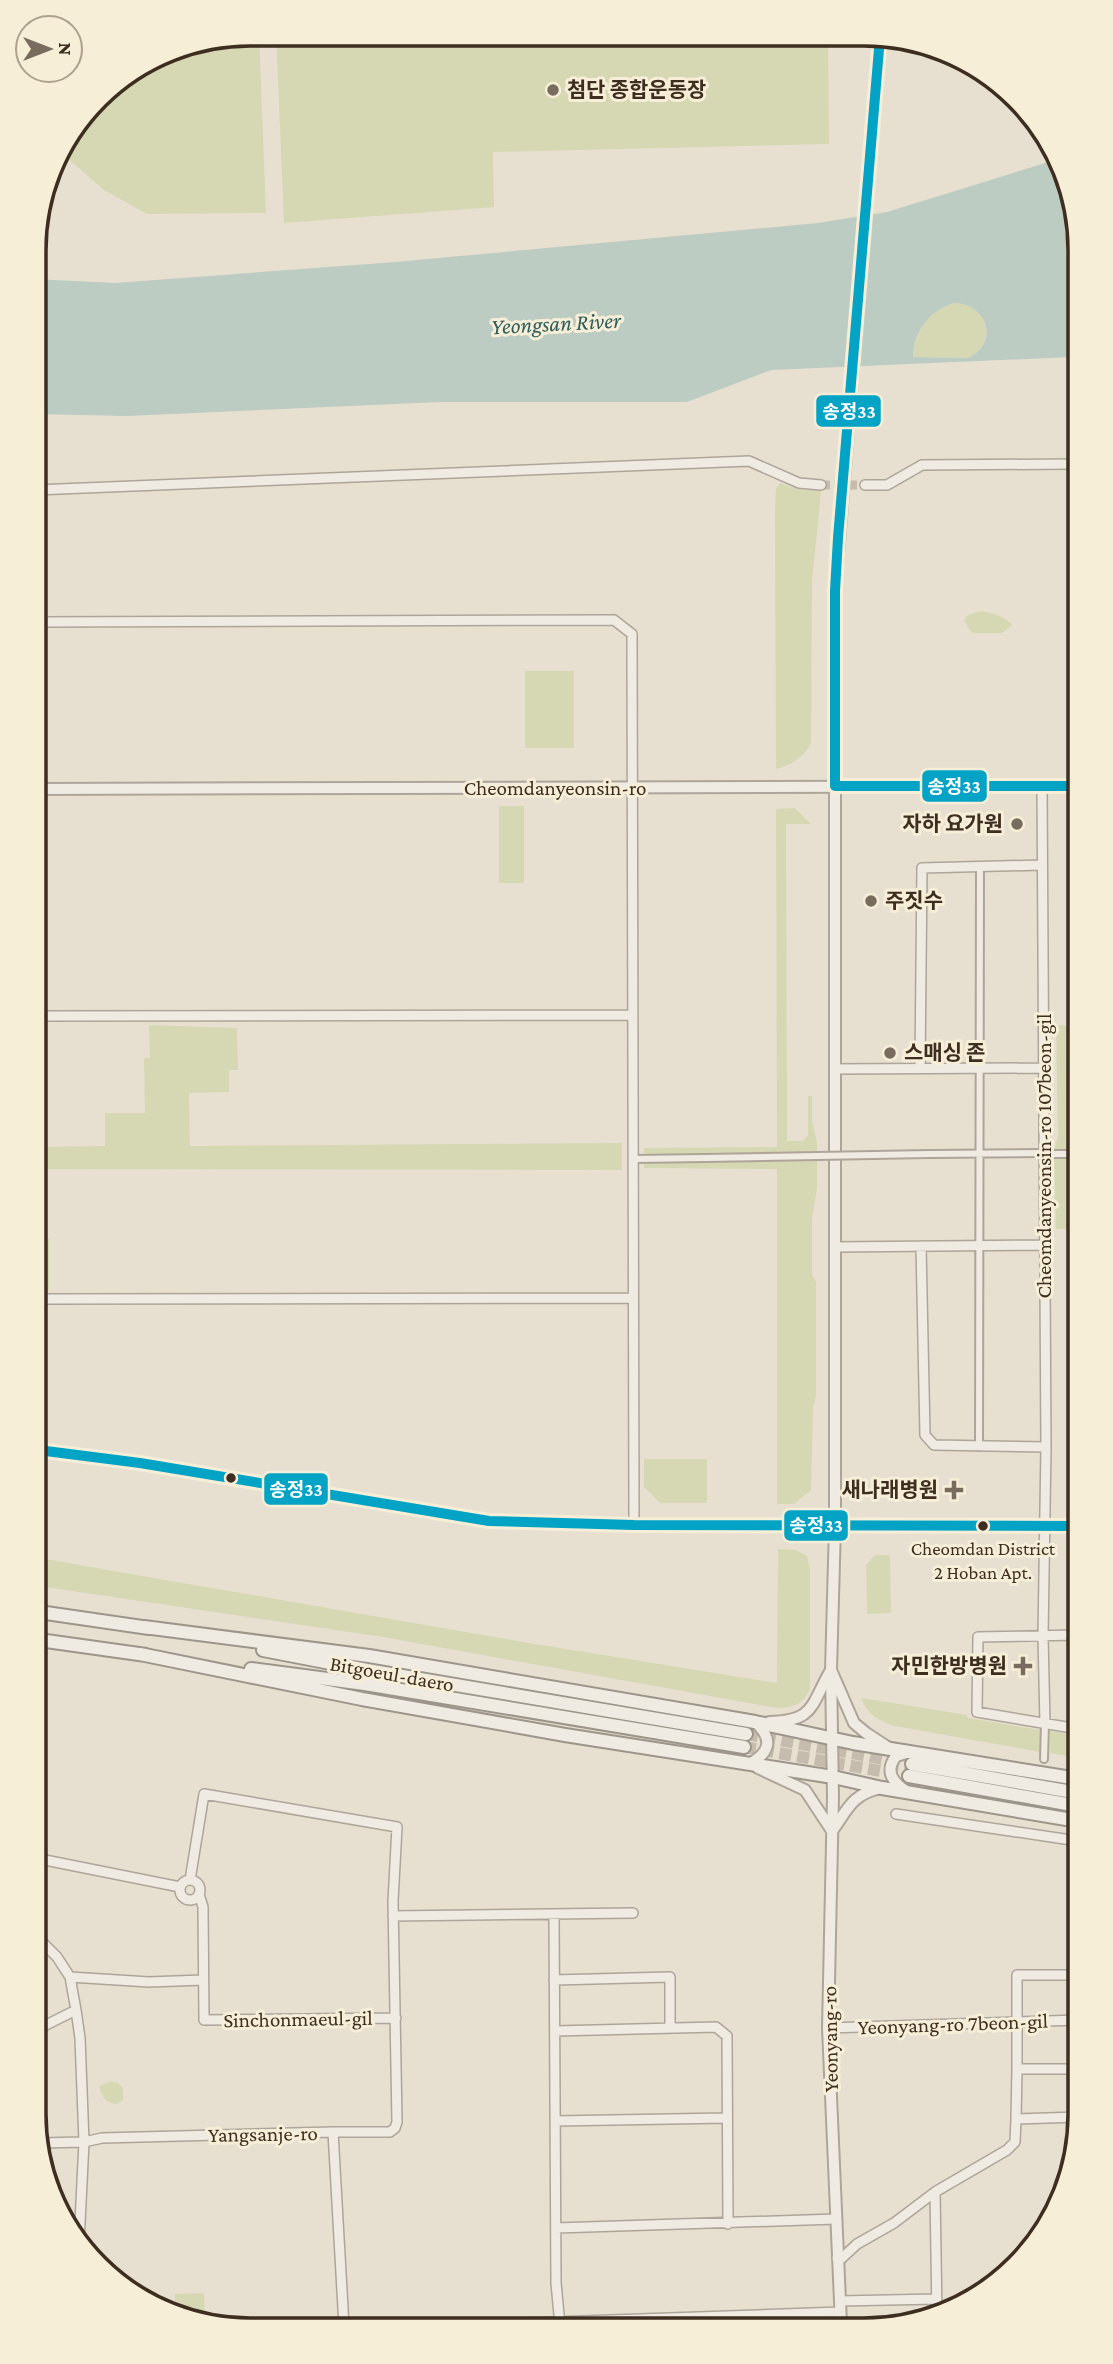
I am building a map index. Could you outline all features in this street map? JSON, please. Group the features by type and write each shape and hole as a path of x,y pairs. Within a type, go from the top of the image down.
{"main road":[{"name":"Bitgoeul-daero","path":"46,1613 144,1627 745,1741 365,1684 46,1641"},
{"path":"144,1627 369,1657 755,1722 832,1739 891,1748 911,1764 1067,1803"},
{"path":"140,1654 372,1701 565,1735 833,1777 909,1793 1067,1819"},
{"path":"911,1764 1067,1778"},
{"path":"911,1764 1067,1791"}],"street":[{"name":"Yeonyang-ro","path":"841,2318 828,2028 835,1526 835,591 879,47"},
{"path":"46,490 749,461 799,483 821,485"},
{"path":"865,485 887,485 922,465 1068,464"},
{"path":"46,622 614,620 632,634 634,1525"},
{"name":"Cheomdanyeonsin-ro 107beon-gil","path":"1042,786 1045,1724"},
{"name":"Cheomdanyeonsin-ro","path":"46,789 1068,786"},
{"path":"920,1068 922,868 1042,865"},
{"path":"979,1447 980,867"},
{"path":"46,1016 631,1015"},
{"path":"835,1069 1043,1068"},
{"path":"633,1159 1044,1153"},
{"path":"1054,1154 1068,1154"},
{"path":"835,1247 1044,1245"},
{"path":"921,1246 925,1435 934,1445 1046,1447"},
{"path":"46,1299 633,1298"},
{"path":"46,1451 140,1463 489,1521 634,1525 1067,1526"},
{"path":"1067,1635 978,1637 977,1713 1067,1727"},
{"path":"755,1722 789,1721 805,1716 831,1670"},
{"path":"831,1670 854,1723 891,1748"},
{"path":"749,1764 760,1758 768,1741 765,1730 755,1722"},
{"path":"1044,1759 1045,1724"},
{"path":"909,1793 893,1781 890,1768 896,1756 911,1764"},
{"path":"749,1764 805,1790 832,1831 855,1799 864,1792 882,1788"},
{"path":"190,1880 204,1794 397,1827 393,1916 397,2122 390,2132 333,2132"},
{"path":"896,1814 1067,1839"},
{"path":"46,1860 180,1887"},
{"path":"71,1977 149,1982 203,1980 203,1915 198,1884 190,1880 180,1887 180,1894 188,1900 195,1899 199,1894"},
{"path":"393,1916 633,1913"},
{"path":"554,1914 556,2283 559,2318"},
{"path":"46,1946 71,1977 80,2038 84,2141 80,2226"},
{"path":"837,2258 842,2258 857,2244 894,2223 935,2192 1014,2144 1017,1975 1067,1975"},
{"path":"554,1980 670,1977 670,2027"},
{"name":"Sinchonmaeul-gil","path":"203,1980 204,2020 396,2018"},
{"path":"46,2025 76,2010"},
{"name":"Yeonyang-ro 7beon-gil","path":"828,2028 1067,2021"},
{"path":"555,2031 716,2027 727,2036 728,2224"},
{"path":"1017,2069 1067,2069"},
{"path":"1016,2119 1067,2117"},
{"path":"555,2121 727,2118"},
{"name":"Yangsanje-ro","path":"47,2143 102,2138 333,2132 344,2318"},
{"path":"935,2192 936,2305"},
{"path":"556,2228 836,2219"},
{"path":"732,2318 936,2299"}],"green space":[{"path":"260,46 266,213 147,214 104,190 68,158 80,136 105,105 136,80 172,61 210,49"},
{"name":"첨단 종합운동장","path":"277,46 828,46 829,144 493,152 494,207 284,223"},
{"path":"954,303 975,310 986,325 987,334 978,351 968,358 913,357 924,323 937,311"},
{"path":"780,483 797,489 821,491 812,582 811,744 796,760 776,769 775,510 776,488"},
{"path":"980,611 1002,617 1012,625 1002,633 972,633 964,621 966,616"},
{"path":"525,671 574,671 574,748 525,748"},
{"path":"499,806 524,806 524,883 499,883"},
{"path":"795,808 811,824 786,824 787,1141 803,1141 808,1135 808,1096 812,1096 812,1120 817,1143 817,1188 812,1218 812,1275 816,1282 816,1395 813,1409 811,1490 794,1504 777,1504 777,1169 644,1168 644,1148 777,1147 776,809"},
{"path":"149,1025 237,1028 238,1070 229,1070 229,1092 189,1093 190,1146 622,1143 622,1170 46,1169 46,1147 105,1146 105,1113 145,1113 144,1058 150,1058"},
{"path":"1056,1025 1068,1026 1067,1229 1056,1229 1054,1154 1058,1135"},
{"path":"46,1239 49,1239 49,1290 46,1290"},
{"path":"644,1459 707,1459 707,1503 660,1503 644,1487"},
{"path":"778,1549 796,1550 807,1556 810,1569 810,1689 801,1702 783,1708 383,1637 46,1587 46,1559 535,1644 777,1683"},
{"path":"875,1555 890,1555 891,1613 867,1614 866,1565"},
{"path":"861,1698 1041,1730 1040,1752 895,1726 874,1716"},
{"path":"1050,1731 1067,1734 1067,1756 1050,1753"},
{"path":"111,2081 123,2088 123,2100 117,2104 105,2099 99,2086"},
{"path":"204,2293 205,2314 175,2304 175,2294"}],"water":[{"name":"Yeongsan River","path":"1047,162 1061,197 1066,223 1068,357 771,370 687,402 440,402 127,416 46,414 46,280 115,283 395,262 818,223 887,212","holes":["954,303 975,310 982,317 987,334 978,351 968,358 913,357 920,331 937,311"]}],"tunnel":[{"path":"821,485 865,485"},
{"path":"746,1734 912,1764"},
{"path":"744,1747 909,1776"}],"transit line":[{"name":"송정33","path":"835,786 835,591 838,538 879,47"},
{"name":"송정33","path":"835,786 1068,786"},
{"name":"송정33","path":"46,1451 140,1463 489,1521 634,1525 1067,1526"}],"place":[{"name":"첨단 종합운동장","path":"553,90"},
{"name":"자하 요가원","path":"1017,824"},
{"name":"주짓수","path":"871,901"},
{"name":"스매싱 존","path":"890,1053"},
{"name":"새나래병원","path":"954,1490"},
{"name":"Cheomdan District 2 Hoban Apt.","path":"983,1526"},
{"name":"자민한방병원","path":"1023,1666"}]}
